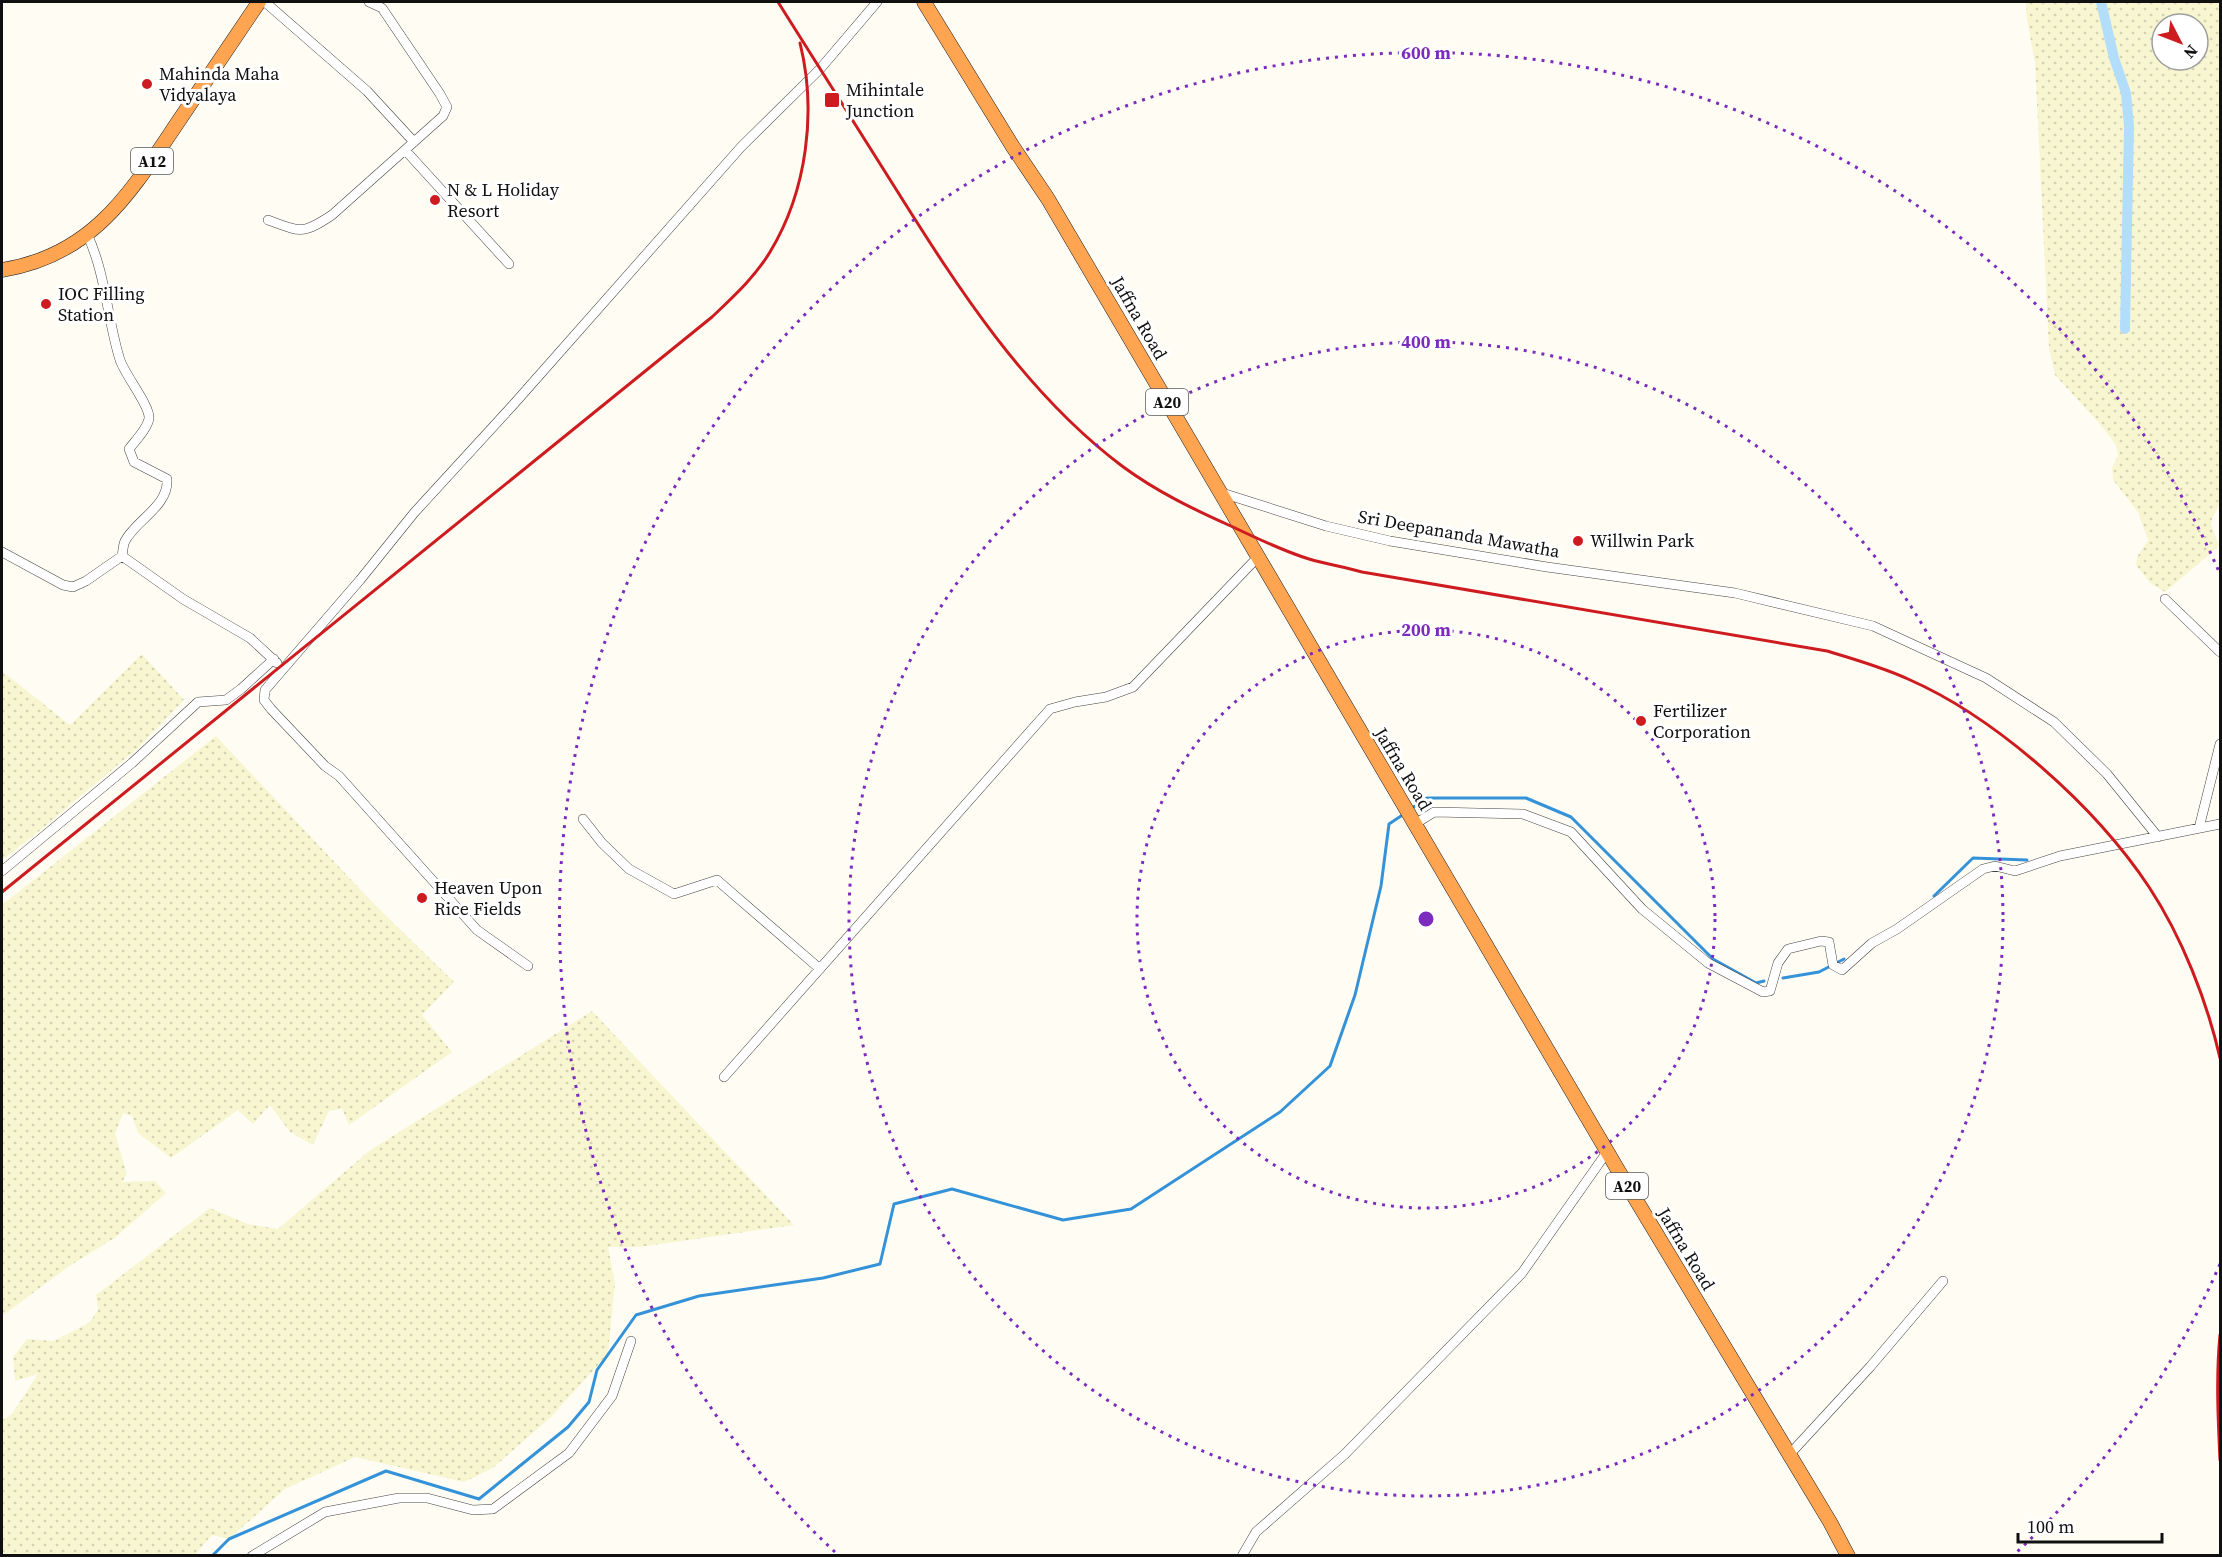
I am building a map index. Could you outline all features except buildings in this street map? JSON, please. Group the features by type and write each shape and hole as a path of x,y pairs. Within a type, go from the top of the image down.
{"highway":[{"name":"A12","path":"2,270 34,262 56,252 87,234 111,214 138,182 259,2"},
{"name":"Jaffna Road","path":"924,2 1012,147 1048,199 1607,1152 1790,1455 1848,1556"}],"street":[{"path":"265,2 367,91 414,142"},
{"path":"268,220 298,232 315,227 332,215 443,116 447,107 382,8 369,2"},
{"path":"528,966 477,930 339,776 325,766 268,706 264,697 265,690 360,580 414,513 513,405 741,147 820,69 877,2"},
{"path":"405,150 509,264"},
{"path":"2,552 63,585 73,587 86,581 122,556 124,542 168,488 167,479 134,462 129,448 149,421 149,411 132,386 120,361 98,263 87,234"},
{"name":"Sri Deepananda Mawatha","path":"1219,492 1326,526 1390,541 1547,567 1735,593 1873,626 1986,678 2054,722 2107,774 2158,837"},
{"path":"122,556 183,599 250,638 283,669"},
{"path":"724,1077 1050,709 1106,697 1133,687 1257,558"},
{"path":"2165,598 2220,652"},
{"path":"2,871 132,763 198,702 226,700 274,660"},
{"path":"2199,828 2220,744"},
{"path":"1409,815 1434,812 1523,814 1571,832 1651,915 1708,963 1763,992 1770,991 1778,963 1788,949 1821,941 1829,942 1833,962 1842,970 1872,942 1897,929 1983,869 1995,866 2015,871 2060,856 2220,824"},
{"path":"583,819 602,843 629,869 674,894 717,880 820,969"},
{"path":"1242,1556 1256,1532 1345,1454 1522,1273 1607,1152"},
{"path":"1790,1455 1870,1367 1943,1281"},
{"path":"252,1556 325,1512 399,1498 427,1498 473,1510 493,1509 575,1446 612,1396 631,1341"}],"shaded area":[{"path":"2026,2 2220,2 2220,504 2211,525 2219,545 2165,592 2150,583 2136,565 2137,557 2148,540 2138,512 2113,480 2112,468 2118,455 2116,445 2055,375 2049,348 2035,63"},
{"path":"142,654 184,700 138,748 2,860 2,671 70,725"},
{"path":"216,736 373,903 454,982 422,1015 452,1052 349,1125 342,1109 329,1111 313,1145 290,1132 270,1105 253,1124 238,1110 171,1158 138,1133 132,1116 123,1113 115,1134 127,1174 122,1182 155,1181 166,1193 116,1237 68,1267 2,1316 2,905"},
{"path":"592,1011 794,1225 639,1247 608,1247 615,1283 608,1354 551,1417 493,1468 464,1482 355,1457 285,1489 229,1539 212,1535 195,1555 2,1555 2,1420 12,1414 38,1374 15,1381 13,1357 27,1339 54,1341 89,1323 98,1310 96,1295 210,1208 248,1224 278,1229 369,1151"}],"waterway":[{"path":"2101,2 2114,58 2126,93 2129,126 2125,329"},
{"path":"1412,808 1427,798 1526,798 1571,817 1713,959 1756,983 1764,981"},
{"path":"212,1556 229,1539 386,1471 479,1499 568,1427 589,1402 597,1370 636,1315 699,1296 823,1278 880,1264 894,1204 952,1189 1063,1220 1131,1209 1280,1112 1330,1066 1355,995 1381,886 1389,824 1404,814"},
{"path":"1934,896 1973,858 2027,860"},
{"path":"1783,978 1819,972 1844,959"}],"railway":[{"path":"778,2 943,263 996,337 1054,406 1122,466 1190,507 1309,559 1362,572 1827,651 1888,671 1942,696 1976,717 2042,768 2102,826 2127,857 2161,906 2183,948 2201,992 2220,1058"},
{"path":"2,892 712,317 743,286 758,270 783,228 800,177 808,123 808,96 800,43"},
{"path":"2220,1335 2218,1381 2220,1460"}],"place":[{"name":"Mahinda Maha Vidyalaya","path":"147,84"},
{"name":"Mihintale Junction","path":"832,100"},
{"name":"N & L Holiday Resort","path":"435,200"},
{"name":"IOC Filling Station","path":"46,304"},
{"name":"Willwin Park","path":"1578,541"},
{"name":"Fertilizer Corporation","path":"1641,721"},
{"name":"Heaven Upon Rice Fields","path":"422,898"}]}
